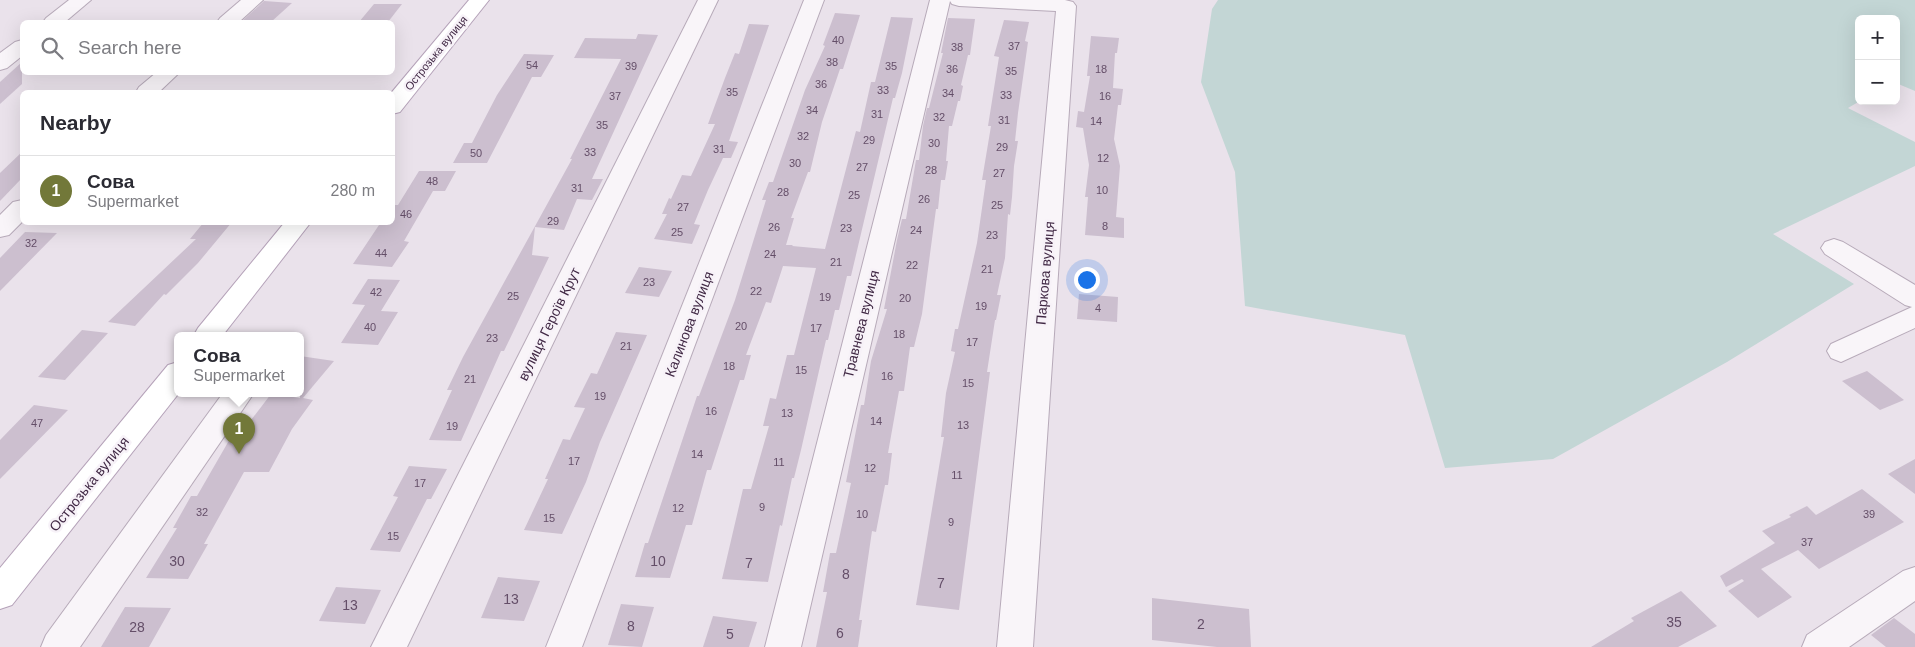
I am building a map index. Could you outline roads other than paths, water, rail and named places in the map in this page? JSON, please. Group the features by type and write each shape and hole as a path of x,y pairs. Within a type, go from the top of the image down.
{"main road":[{"name":"Острозька вулиця","path":"395,103 478,0"},
{"path":"210,332 297,225"},
{"name":"Острозька вулиця","path":"0,594 174,378"}],"street":[{"path":"56,20 81,0"},
{"path":"229,20 253,0"},
{"name":"вулиця Героїв Крут","path":"389,647 708,0"},
{"name":"Калинова вулиця","path":"564,647 814,0"},
{"name":"Травнева вулиця","path":"783,647 940,0"},
{"name":"Паркова вулиця","path":"959,0 1066,6 1015,647"},
{"path":"0,64 20,48"},
{"path":"149,90 167,75"},
{"path":"0,229 20,210"},
{"path":"1834,248 1915,298"},
{"path":"1842,351 1915,316"},
{"path":"60,647 236,397"},
{"path":"1820,647 1915,582"}],"place":[{"name":"Сова","path":"239,454"}]}
